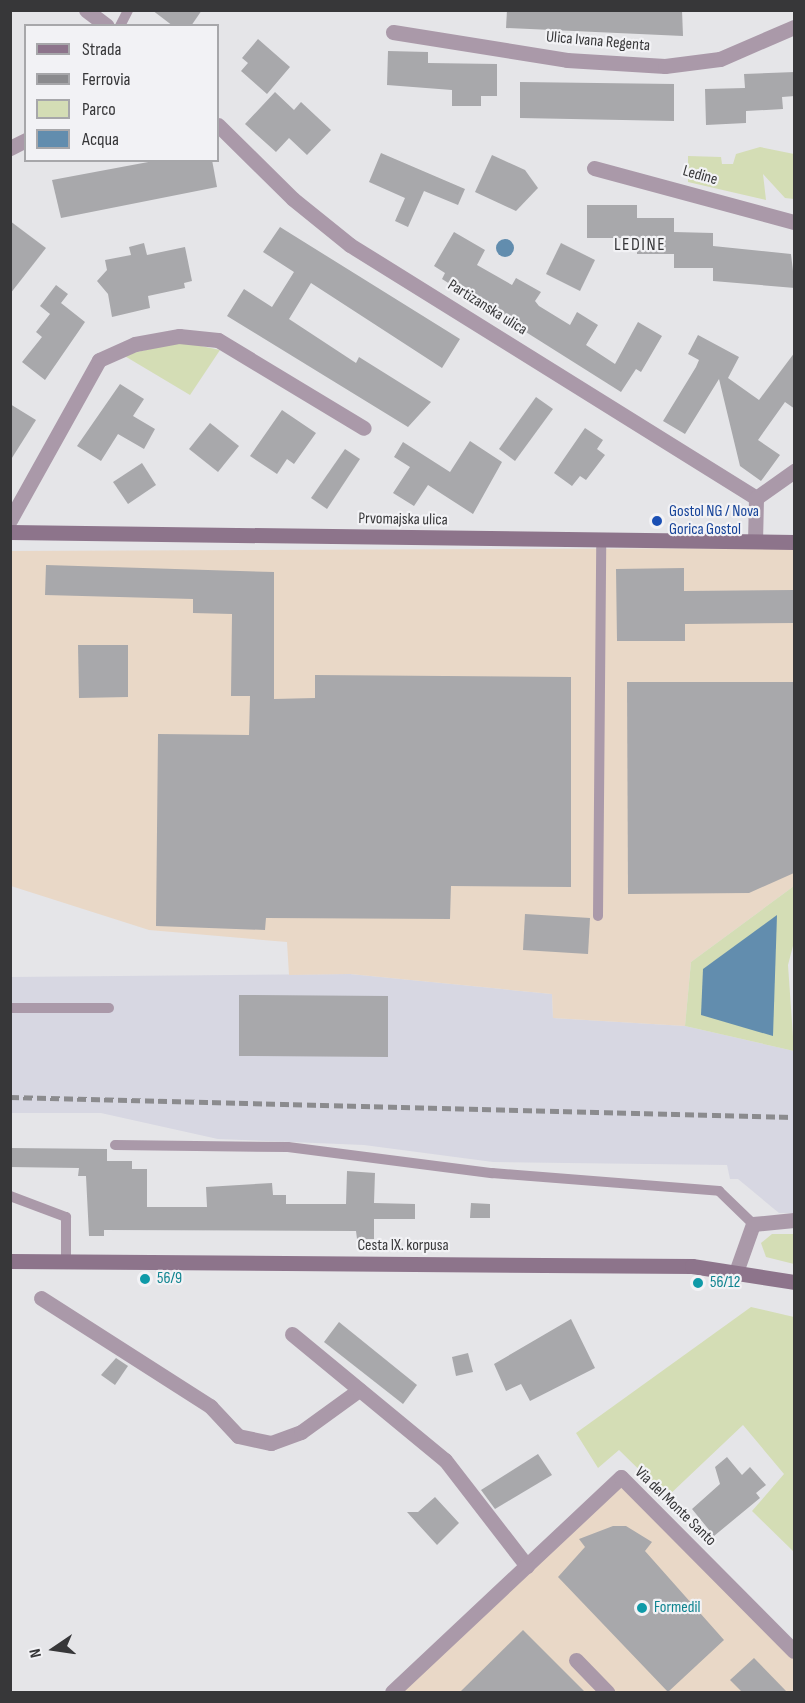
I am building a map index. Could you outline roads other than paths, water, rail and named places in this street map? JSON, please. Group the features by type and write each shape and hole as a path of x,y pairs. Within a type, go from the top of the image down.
{"street":[{"path":"86,10 104,24"},
{"name":"Ulica Ivana Regenta","path":"393,32 567,60 665,66 720,59 795,27"},
{"name":"Partizanska ulica","path":"219,126 293,199 350,244 756,498"},
{"path":"10,148 24,141"},
{"name":"Ledine","path":"594,168 795,222"},
{"path":"10,520 99,360 135,344 179,336 218,340 364,428"},
{"path":"755,541 756,498 795,471"},
{"name":"Prvomajska ulica","path":"10,532 795,542"},
{"path":"736,1272 753,1224 795,1220"},
{"name":"Cesta IX. korpusa","path":"10,1261 692,1266 795,1282"},
{"path":"41,1298 210,1406 238,1436 271,1443 301,1432 360,1390"},
{"path":"292,1334 445,1460 527,1566"},
{"name":"Via del Monte Santo","path":"392,1692 621,1477 795,1652"},
{"path":"576,1660 607,1692"}],"lane":[{"path":"121,24 128,10"},
{"path":"598,916 601,541"},
{"path":"10,1008 109,1008"},
{"path":"115,1145 288,1147 492,1173 719,1191 753,1224"},
{"path":"10,1196 66,1217 66,1261"}],"water":[{"path":"505,239 511,242 514,248 511,254 505,257 499,254 496,248 499,242"},
{"path":"777,915 773,1036 701,1015 703,969"}],"railway":[{"path":"10,1097 794,1117"}],"place":[{"name":"Gostol NG / Nova Gorica Gostol","path":"657,521"},
{"name":"56/9","path":"145,1279"},
{"name":"56/12","path":"698,1283"},
{"name":"Formedil","path":"642,1608"}],"district":[{"name":"LEDINE","path":"640,245"}]}
